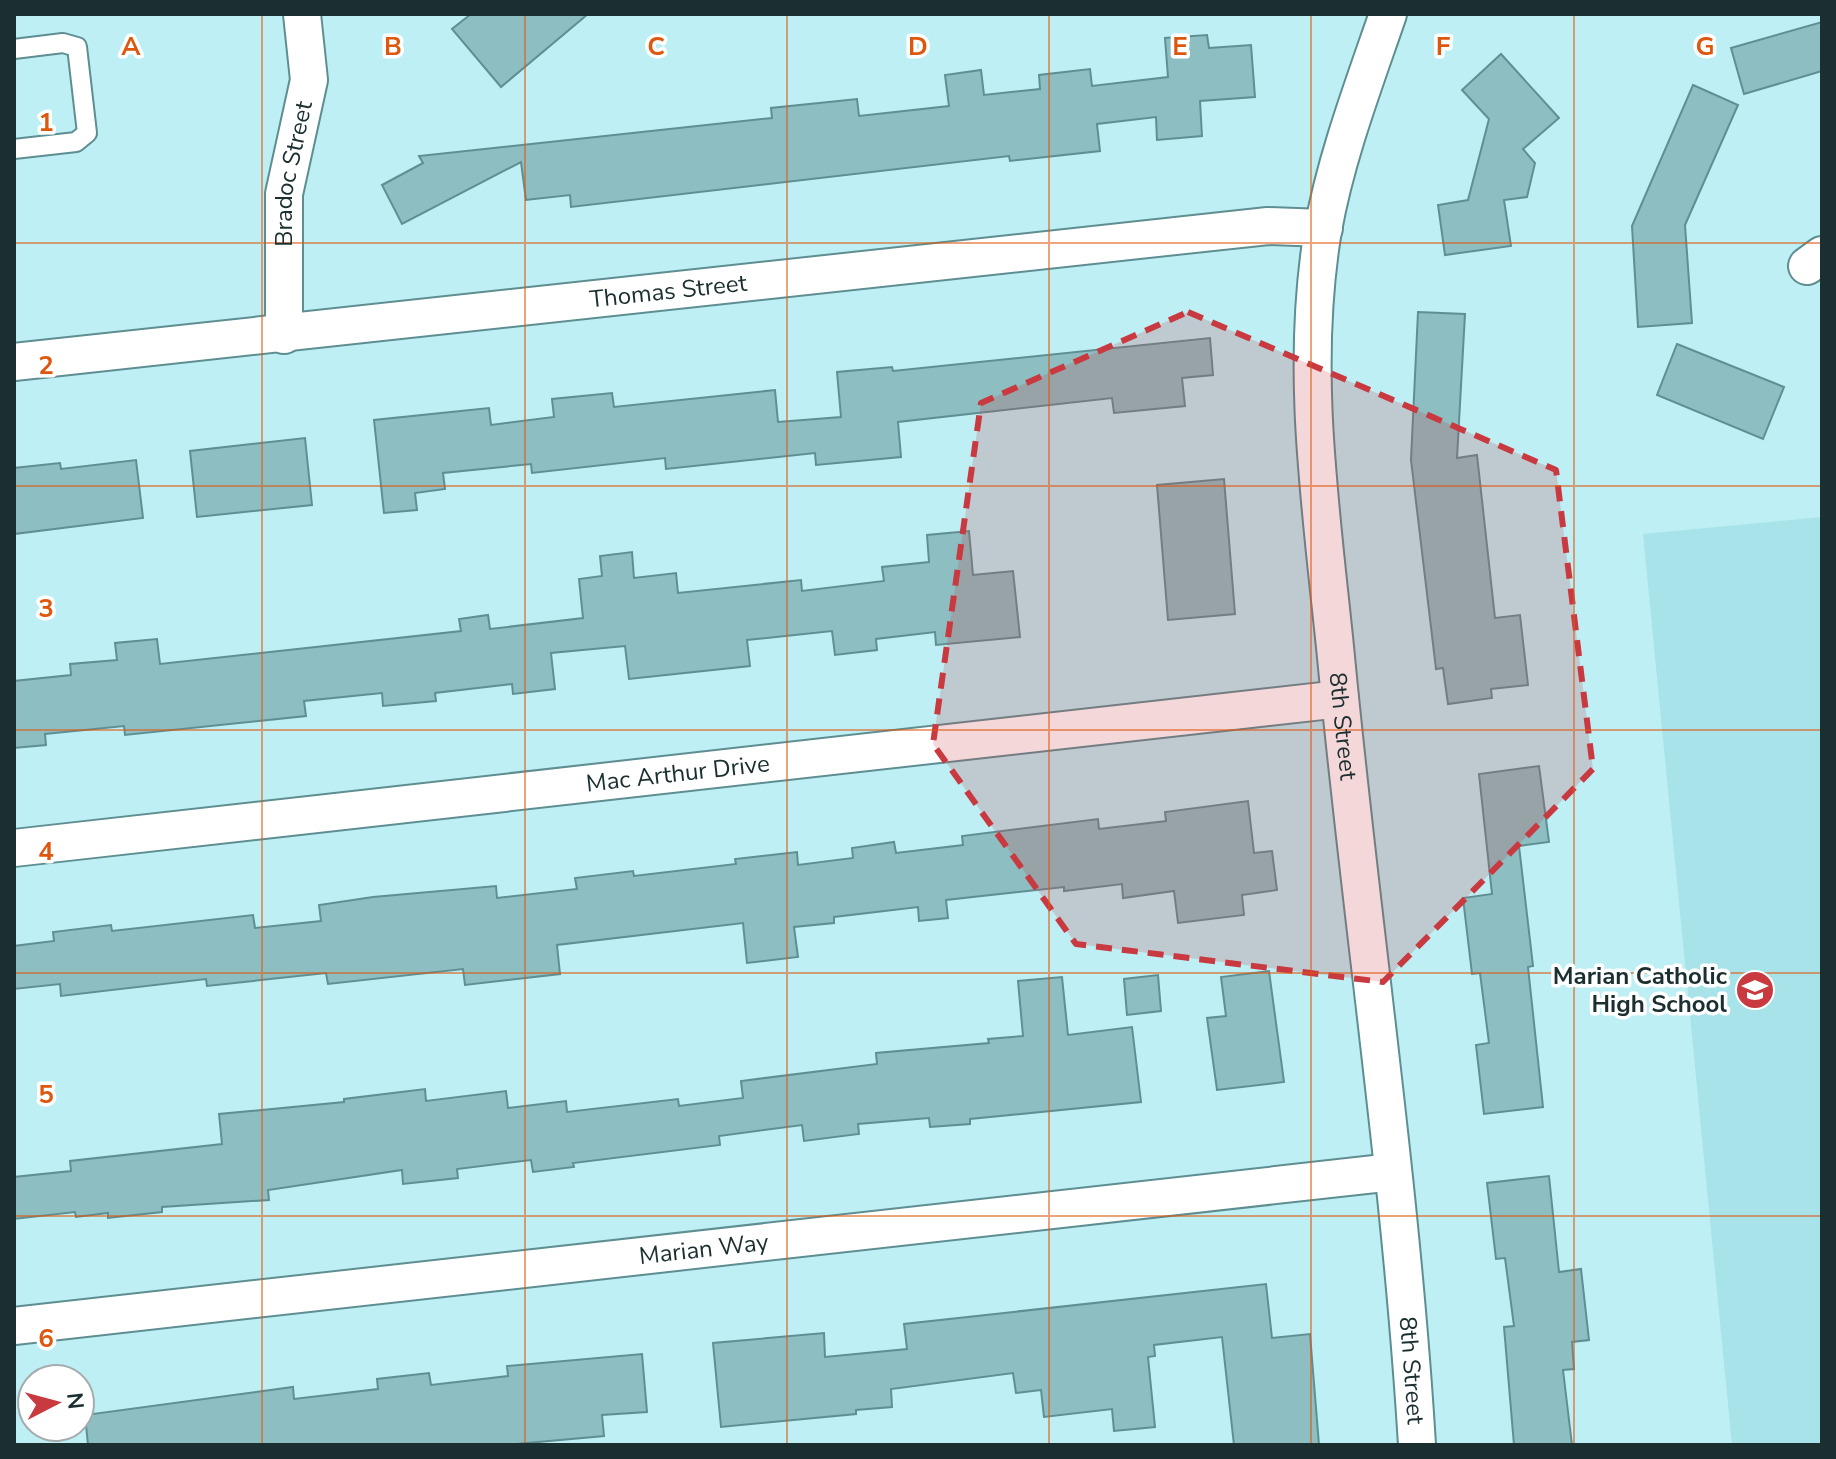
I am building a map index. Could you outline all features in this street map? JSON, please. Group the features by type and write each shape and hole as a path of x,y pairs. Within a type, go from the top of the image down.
{"street":[{"name":"Bradoc Street","path":"284,335 284,194 309,80 302,14"},
{"name":"8th Street","path":"1388,14 1362,88 1324,228 1313,321 1313,420 1340,699 1393,1172 1417,1445"},
{"name":"Thomas Street","path":"14,362 1268,226 1324,228"},
{"name":"Mac Arthur Drive","path":"14,848 1340,699"},
{"name":"Marian Way","path":"14,1326 1393,1172"}],"lane":[{"path":"14,49 63,43 77,47 87,133 76,142 14,149"}],"highlighted area":[{"path":"1188,312 1556,470 1593,769 1383,982 1076,944 933,744 981,403"}],"shaded area":[{"name":"Marian Catholic High School","path":"1822,517 1822,1445 1732,1445 1643,534"}],"building":[{"path":"471,14 588,14 501,87 452,29"},
{"path":"1822,22 1822,71 1744,94 1731,48"},
{"path":"1207,35 1209,48 1251,45 1255,97 1200,101 1202,136 1157,140 1156,117 1097,124 1100,151 1010,161 1009,156 571,207 570,195 526,200 521,162 402,224 382,185 423,163 419,156 772,118 771,108 857,99 859,116 949,106 945,75 981,70 984,95 1040,89 1039,75 1090,69 1092,86 1168,77 1165,38"},
{"path":"1501,54 1559,118 1523,149 1535,163 1527,197 1504,200 1511,246 1445,255 1438,205 1468,200 1489,119 1462,90"},
{"path":"1693,85 1738,105 1685,225 1692,323 1638,327 1632,226"},
{"path":"1418,312 1465,314 1457,458 1477,455 1495,618 1520,615 1528,685 1491,689 1492,698 1448,704 1443,668 1436,669 1411,460"},
{"path":"1210,338 1213,375 1182,378 1185,406 1114,413 1112,398 898,422 901,457 816,465 815,453 666,469 665,458 532,473 531,464 443,473 445,489 415,493 417,510 384,513 374,420 489,408 491,425 554,417 552,399 612,393 614,407 775,390 778,422 841,417 837,372 892,367 893,371"},
{"path":"1677,344 1784,387 1763,439 1657,395"},
{"path":"305,438 312,505 197,517 190,451"},
{"path":"136,460 143,518 14,534 14,468 60,463 61,469"},
{"path":"1224,479 1235,614 1168,620 1157,485"},
{"path":"969,531 973,575 1013,571 1020,637 936,645 935,632 876,639 877,650 835,655 832,631 747,640 750,666 629,679 625,646 551,653 555,689 513,694 512,684 435,693 436,701 383,706 382,693 304,701 306,716 125,735 124,726 45,734 46,745 14,748 14,681 71,675 70,664 117,660 115,643 157,639 160,664 461,631 459,619 488,615 490,629 583,618 579,579 602,576 600,556 632,552 634,578 676,573 678,593 801,580 802,591 884,581 882,567 929,562 927,535"},
{"path":"1539,766 1549,842 1519,846 1533,966 1528,967 1543,1107 1484,1114 1476,1045 1489,1043 1480,973 1472,974 1463,898 1492,894 1479,774"},
{"path":"1248,801 1254,853 1272,851 1277,890 1242,895 1244,915 1178,923 1174,891 1123,898 1122,884 1064,891 1064,887 946,900 948,918 919,921 918,907 834,917 834,923 794,927 798,957 747,963 743,923 557,945 560,974 465,985 463,969 328,984 326,973 207,986 206,979 61,996 60,984 14,989 14,946 54,941 53,932 111,925 112,931 253,915 255,928 321,921 319,905 373,897 496,886 497,898 577,889 575,878 633,871 634,876 736,864 735,859 797,852 798,865 853,858 852,848 894,842 896,853 963,845 962,836 1098,819 1099,829 1166,821 1165,812"},
{"path":"1269,971 1284,1082 1217,1090 1207,1018 1226,1016 1221,977"},
{"path":"1158,975 1161,1011 1127,1015 1124,979"},
{"path":"1062,977 1068,1035 1132,1027 1141,1102 970,1119 970,1124 930,1127 929,1118 858,1124 859,1134 804,1141 802,1125 719,1136 720,1145 573,1163 574,1167 533,1172 531,1160 457,1169 458,1178 403,1184 402,1170 268,1190 269,1200 162,1207 162,1212 108,1218 108,1213 76,1217 75,1212 14,1219 14,1177 71,1171 70,1161 222,1144 219,1114 344,1102 344,1099 425,1089 426,1101 506,1091 508,1108 566,1101 567,1112 678,1099 679,1106 743,1098 741,1081 877,1064 876,1053 989,1043 988,1039 1023,1036 1018,981"},
{"path":"1549,1176 1559,1272 1581,1269 1589,1340 1572,1342 1574,1369 1563,1370 1572,1445 1514,1445 1504,1327 1514,1326 1505,1258 1496,1259 1487,1183"},
{"path":"1266,1284 1272,1338 1310,1334 1319,1445 1234,1445 1222,1337 1154,1345 1155,1356 1148,1357 1155,1427 1114,1431 1112,1409 1044,1417 1041,1390 1016,1393 1013,1373 891,1389 892,1407 856,1410 856,1414 721,1427 713,1343 824,1333 825,1357 907,1349 904,1324"},
{"path":"642,1354 647,1412 602,1415 604,1436 506,1445 88,1445 96,1443 96,1414 293,1387 294,1399 378,1389 377,1379 429,1373 431,1385 508,1376 507,1366"}],"place":[{"name":"Marian Catholic High School","path":"1755,990"}]}
